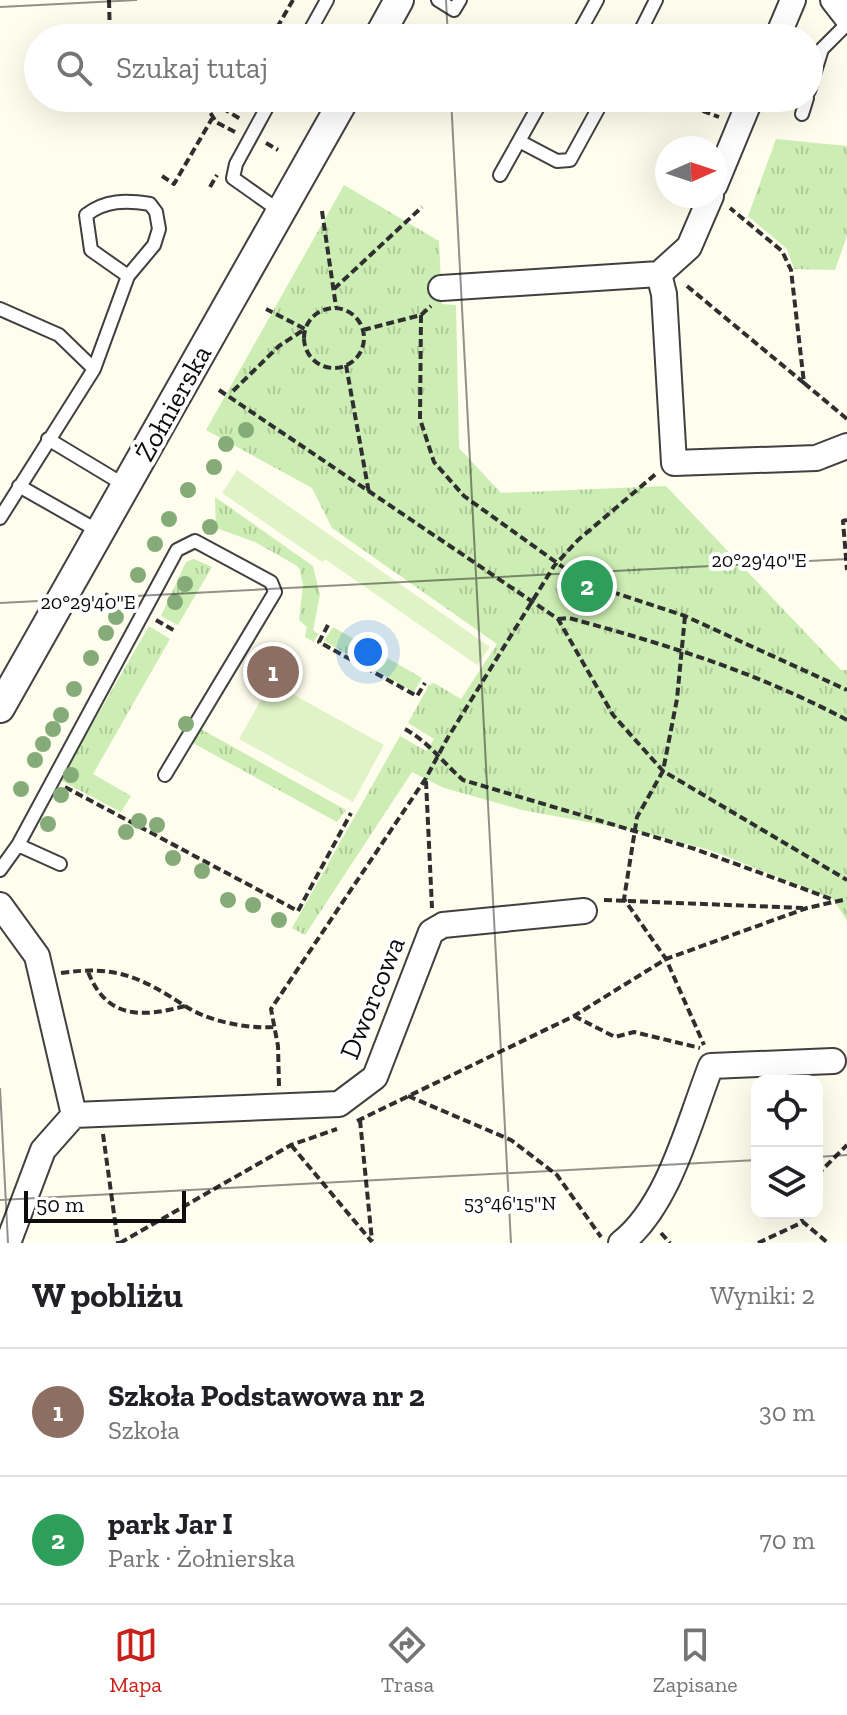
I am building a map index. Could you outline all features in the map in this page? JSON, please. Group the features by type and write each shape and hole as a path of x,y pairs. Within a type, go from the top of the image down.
{"street":[{"path":"386,24 399,0"},
{"path":"783,24 793,0"},
{"path":"833,0 847,18"},
{"name":"Żołnierska","path":"0,708 337,112"},
{"path":"727,165 745,112"},
{"path":"441,288 662,272 689,247 710,208"},
{"path":"662,272 674,463 816,458 847,446"},
{"path":"0,905 26,937 44,976 74,1115 43,1150 8,1243"},
{"name":"Dworcowa","path":"74,1115 279,1104 339,1104 375,1077 431,932 443,925 588,906"},
{"path":"621,1243 638,1229 658,1200 711,1066 833,1061"}],"lane":[{"path":"314,24 327,0"},
{"path":"438,0 454,10 460,0"},
{"path":"584,24 597,0"},
{"path":"644,24 656,0"},
{"path":"823,48 847,24"},
{"path":"264,112 236,164 233,178 281,212"},
{"path":"500,175 535,112"},
{"path":"519,141 557,161 570,160 596,112"},
{"path":"0,518 94,369 128,276 154,245 159,229 156,212 150,204 136,201 98,205 86,215 91,250 128,276"},
{"path":"0,309 59,335 94,369"},
{"path":"48,439 126,486"},
{"path":"19,486 100,532"},
{"path":"0,870 18,845 177,550 195,541 271,582 275,592 165,775"},
{"path":"18,845 60,864"}],"path":[{"path":"109,0 110,24"},
{"path":"279,24 293,0"},
{"path":"210,112 235,132"},
{"path":"224,112 241,119"},
{"path":"706,112 740,125"},
{"path":"162,176 174,184 213,117"},
{"path":"727,204 782,251 787,260 804,383"},
{"path":"334,289 422,207"},
{"path":"322,211 336,307"},
{"path":"662,272 847,419"},
{"path":"363,330 421,315 441,296 441,288"},
{"path":"233,391 279,346 305,329 316,312 336,307 353,314 363,330 362,347 346,365 336,368 317,363 305,348 305,329"},
{"path":"266,309 305,329"},
{"path":"421,315 420,419 434,462 464,496 585,583 685,616 847,690"},
{"path":"346,365 369,493"},
{"path":"219,390 558,619 613,715 663,771 847,880"},
{"path":"279,1104 278,1046 271,1009 426,778 556,564 647,479 674,463"},
{"path":"847,520 843,521 847,570"},
{"path":"105,594 133,609"},
{"path":"574,1016 615,1037 634,1032 681,1041 707,1051 666,959 624,899 637,817 663,771 683,649 685,616"},
{"path":"558,619 569,618 683,649 803,697 847,720"},
{"path":"154,619 175,631"},
{"path":"328,625 319,642 417,696 425,683"},
{"path":"405,729 431,744 437,757 463,780 695,849 836,901"},
{"path":"426,778 432,908"},
{"path":"56,782 298,911 351,813"},
{"path":"588,906 624,899 807,908"},
{"path":"103,1133 119,1243 291,1145 360,1120 574,1016 666,959 807,908 847,899"},
{"path":"44,976 87,969 144,979 200,1015 260,1028 274,1027"},
{"path":"87,969 94,987 123,1010 139,1015 185,1006"},
{"path":"408,1096 511,1140 557,1175 604,1243"},
{"path":"360,1120 372,1243"},
{"path":"291,1145 372,1243"},
{"path":"823,1169 847,1145"},
{"path":"802,1219 828,1243"},
{"path":"758,1243 803,1222"}],"green space":[{"path":"776,139 847,146 847,236 835,270 794,269 787,249 748,216"},
{"path":"344,185 439,241 442,304 456,305 459,448 501,493 666,486 841,670 847,670 847,921 833,899 710,850 631,830 522,810 444,788 412,772 305,935 292,928 400,736 426,751 434,739 408,723 429,685 434,683 461,699 497,644 332,528 312,488 206,430"},
{"path":"237,470 490,647 477,665 325,559 322,562 222,493"},
{"path":"215,497 313,566 320,595 313,630 318,634 314,642 305,637 307,627 299,620 303,585 299,567 255,542 216,528"},
{"path":"194,559 212,567 178,625 161,616 186,562"},
{"path":"149,626 170,639 93,774 131,796 121,812 60,780"},
{"path":"333,627 422,678 414,692 324,641"},
{"path":"271,682 384,745 353,802 239,739"},
{"path":"199,728 346,810 337,822 191,742"}],"place":[{"name":"park Jar I","path":"587,586"},
{"name":"Szkoła Podstawowa nr 2","path":"273,672"}]}
